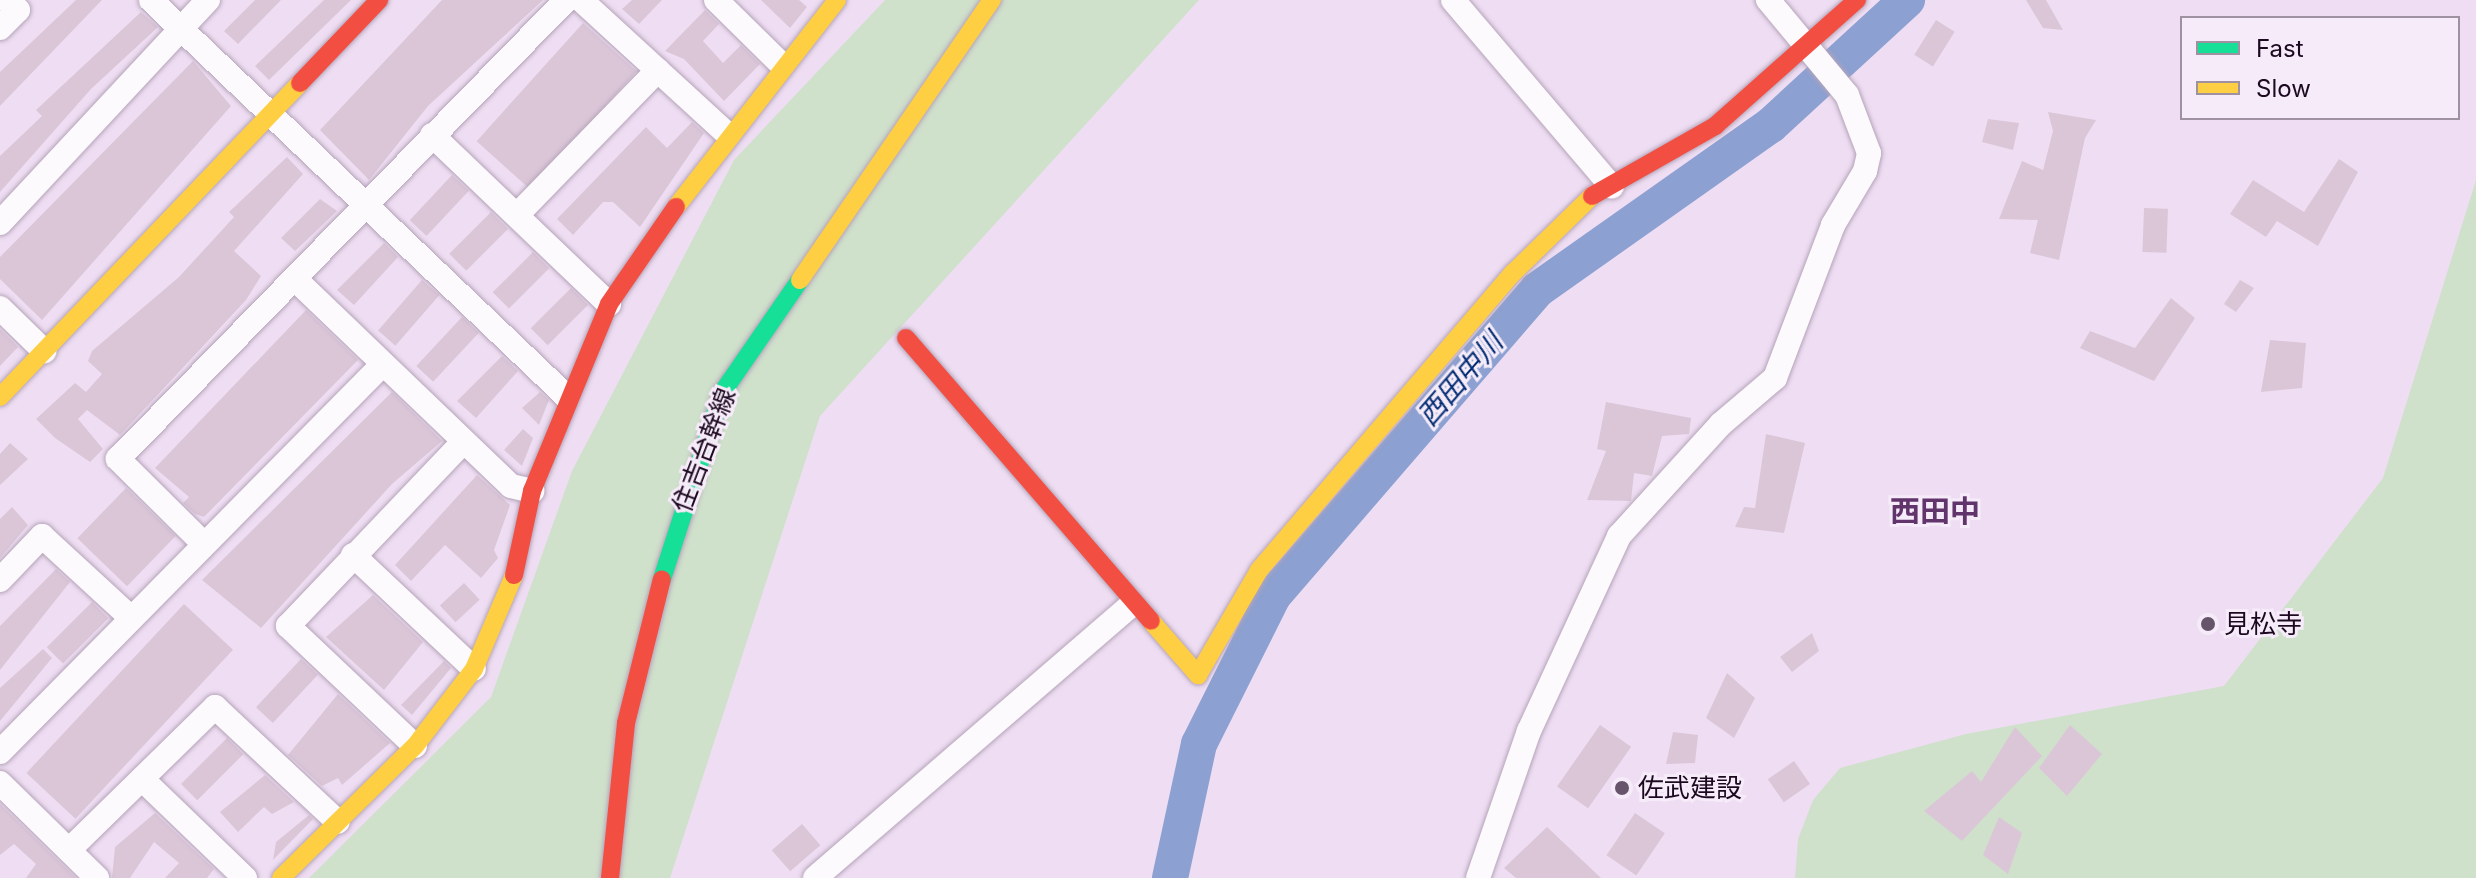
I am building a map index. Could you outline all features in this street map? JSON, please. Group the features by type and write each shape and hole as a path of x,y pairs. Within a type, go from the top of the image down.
{"street":[{"path":"0,28 18,10 7,0"},
{"path":"151,0 567,397"},
{"path":"0,223 208,0"},
{"path":"0,397 379,0"},
{"path":"203,543 118,459 566,0"},
{"path":"581,0 727,134"},
{"path":"716,0 780,63"},
{"path":"281,878 415,746 474,669 514,574 532,491 567,397 609,304 780,63 837,0"},
{"name":"住吉台幹線","path":"610,878 626,723 677,518 722,393 992,0"},
{"path":"1453,0 1612,187"},
{"path":"1478,878 1529,731 1619,536 1721,424 1775,378 1791,352 1833,225 1865,171 1869,153 1847,95 1768,0"},
{"path":"906,338 1132,604 1198,675 1259,570 1393,408 1582,202 1715,126 1811,52 1857,0"},
{"path":"517,215 658,70"},
{"path":"432,135 609,304"},
{"path":"295,279 511,486 532,491"},
{"path":"0,308 44,351"},
{"path":"0,752 383,364"},
{"path":"415,746 288,626 463,442"},
{"path":"0,580 42,536 130,617"},
{"path":"353,555 474,669"},
{"path":"815,878 1132,604"},
{"path":"70,849 215,707 338,822"},
{"path":"142,779 245,878"},
{"path":"0,783 97,878"}],"green space":[{"path":"885,0 1199,0 820,416 670,878 309,878 491,697 572,471 734,160"},
{"path":"2476,180 2476,878 1795,878 1798,839 1813,800 1840,768 1966,734 2224,686 2383,478"}],"building":[{"path":"76,0 102,0 0,106 0,72"},
{"path":"255,0 281,0 238,44 224,31"},
{"path":"324,0 351,0 269,80 255,66"},
{"path":"442,0 543,0 428,106 369,180 320,130"},
{"path":"632,0 662,0 639,24 622,9"},
{"path":"761,0 799,0 807,7 790,28"},
{"path":"2026,0 2046,0 2063,30 2043,28"},
{"path":"705,10 719,24 703,41 723,63 741,45 760,64 724,101 684,59 665,51"},
{"path":"141,12 158,27 91,89 0,192 0,156 42,116 36,110"},
{"path":"1936,20 1955,32 1933,66 1914,55"},
{"path":"583,23 637,71 530,189 477,141"},
{"path":"193,61 231,106 42,320 0,279 0,257"},
{"path":"2048,112 2096,120 2085,138 2059,260 2030,253 2038,220 1999,219 2022,161 2043,170 2053,131"},
{"path":"1988,119 2019,123 2013,150 1982,142"},
{"path":"692,122 704,133 640,227 613,202 603,202 573,235 557,219 646,127 667,148"},
{"path":"287,157 303,174 234,251 261,276 246,300 120,435 87,410 78,419 103,449 90,462 55,438 36,419 75,383 86,392 102,374 88,361 92,351 179,277 234,217 229,212"},
{"path":"2339,159 2358,172 2318,246 2277,221 2266,237 2230,214 2253,180 2304,212"},
{"path":"452,175 469,191 427,236 410,220"},
{"path":"320,199 337,211 295,251 281,238"},
{"path":"2144,208 2168,209 2166,253 2142,252"},
{"path":"491,212 508,229 466,271 449,254"},
{"path":"384,243 398,257 354,305 337,290"},
{"path":"533,252 549,268 509,309 493,292"},
{"path":"422,280 439,295 395,346 378,331"},
{"path":"2240,280 2254,288 2236,312 2224,304"},
{"path":"571,288 588,305 548,345 531,328"},
{"path":"2171,298 2195,318 2154,381 2080,348 2090,331 2135,348"},
{"path":"306,310 358,360 204,517 195,514 183,503 189,497 155,468"},
{"path":"462,317 479,333 433,382 416,366"},
{"path":"0,329 18,347 0,366"},
{"path":"2270,340 2306,343 2302,388 2261,392"},
{"path":"502,356 518,371 476,418 457,401"},
{"path":"392,392 442,441 392,484 261,628 202,580"},
{"path":"540,392 549,400 539,425 522,408"},
{"path":"1606,402 1691,418 1689,434 1662,436 1652,476 1634,473 1631,501 1587,500 1606,451 1597,449"},
{"path":"523,429 533,438 522,466 504,450"},
{"path":"1766,434 1805,443 1784,533 1735,527 1744,507 1755,508"},
{"path":"10,443 28,459 0,485 0,454"},
{"path":"477,475 510,505 494,550 498,558 481,578 445,545 411,581 395,565"},
{"path":"126,488 176,536 127,586 77,538"},
{"path":"12,507 28,525 0,558 0,519"},
{"path":"56,569 70,582 0,670 0,626"},
{"path":"464,583 480,600 456,622 440,606"},
{"path":"373,595 423,642 384,690 326,637"},
{"path":"92,602 108,618 63,664 47,647"},
{"path":"184,604 233,650 75,819 26,773"},
{"path":"1812,633 1819,651 1792,672 1780,657"},
{"path":"43,649 52,658 0,721 0,688"},
{"path":"301,659 318,675 273,723 256,707"},
{"path":"444,661 451,668 412,715 401,705"},
{"path":"1727,673 1755,698 1734,738 1706,718"},
{"path":"338,694 390,743 342,785 338,778 322,786 288,755"},
{"path":"1600,725 1631,747 1588,808 1557,786"},
{"path":"2070,725 2102,754 2067,796 2039,768"},
{"path":"2015,727 2042,756 1962,841 1924,811 1972,771 1981,782"},
{"path":"1673,732 1698,735 1695,763 1666,764"},
{"path":"227,738 243,754 197,800 181,784"},
{"path":"1794,761 1810,784 1784,802 1768,779"},
{"path":"265,775 294,802 272,814 264,807 238,832 220,812"},
{"path":"0,804 76,878 26,878 36,864 14,844 0,855"},
{"path":"155,813 214,869 207,878 165,878 179,863 154,842 130,878 112,878 115,847"},
{"path":"1635,813 1665,833 1636,875 1606,855"},
{"path":"309,815 313,819 273,860 276,842"},
{"path":"1999,817 2022,833 2008,874 1983,855"},
{"path":"802,824 820,845 790,871 772,850"},
{"path":"1547,827 1601,878 1516,878 1504,868"}],"waterway":[{"name":"西田中川","path":"1170,878 1199,744 1273,596 1537,290 1771,125 1907,0"}],"traffic: fast":[{"path":"662,579 722,393 800,280"}],"traffic: slow":[{"path":"676,207 837,0"},
{"path":"800,280 992,0"},
{"path":"0,397 300,83"},
{"path":"1151,621 1198,675 1259,570 1513,273 1592,196"},
{"path":"281,878 415,746 474,669 514,575"}],"traffic: jam":[{"path":"300,83 379,0"},
{"path":"1592,196 1715,126 1857,0"},
{"path":"514,575 532,491 609,304 676,207"},
{"path":"906,338 1151,621"},
{"path":"610,878 626,723 662,579"}],"place":[{"name":"見松寺","path":"2208,624"},
{"name":"佐武建設","path":"1622,788"}],"district":[{"name":"西田中","path":"1935,511"}]}
